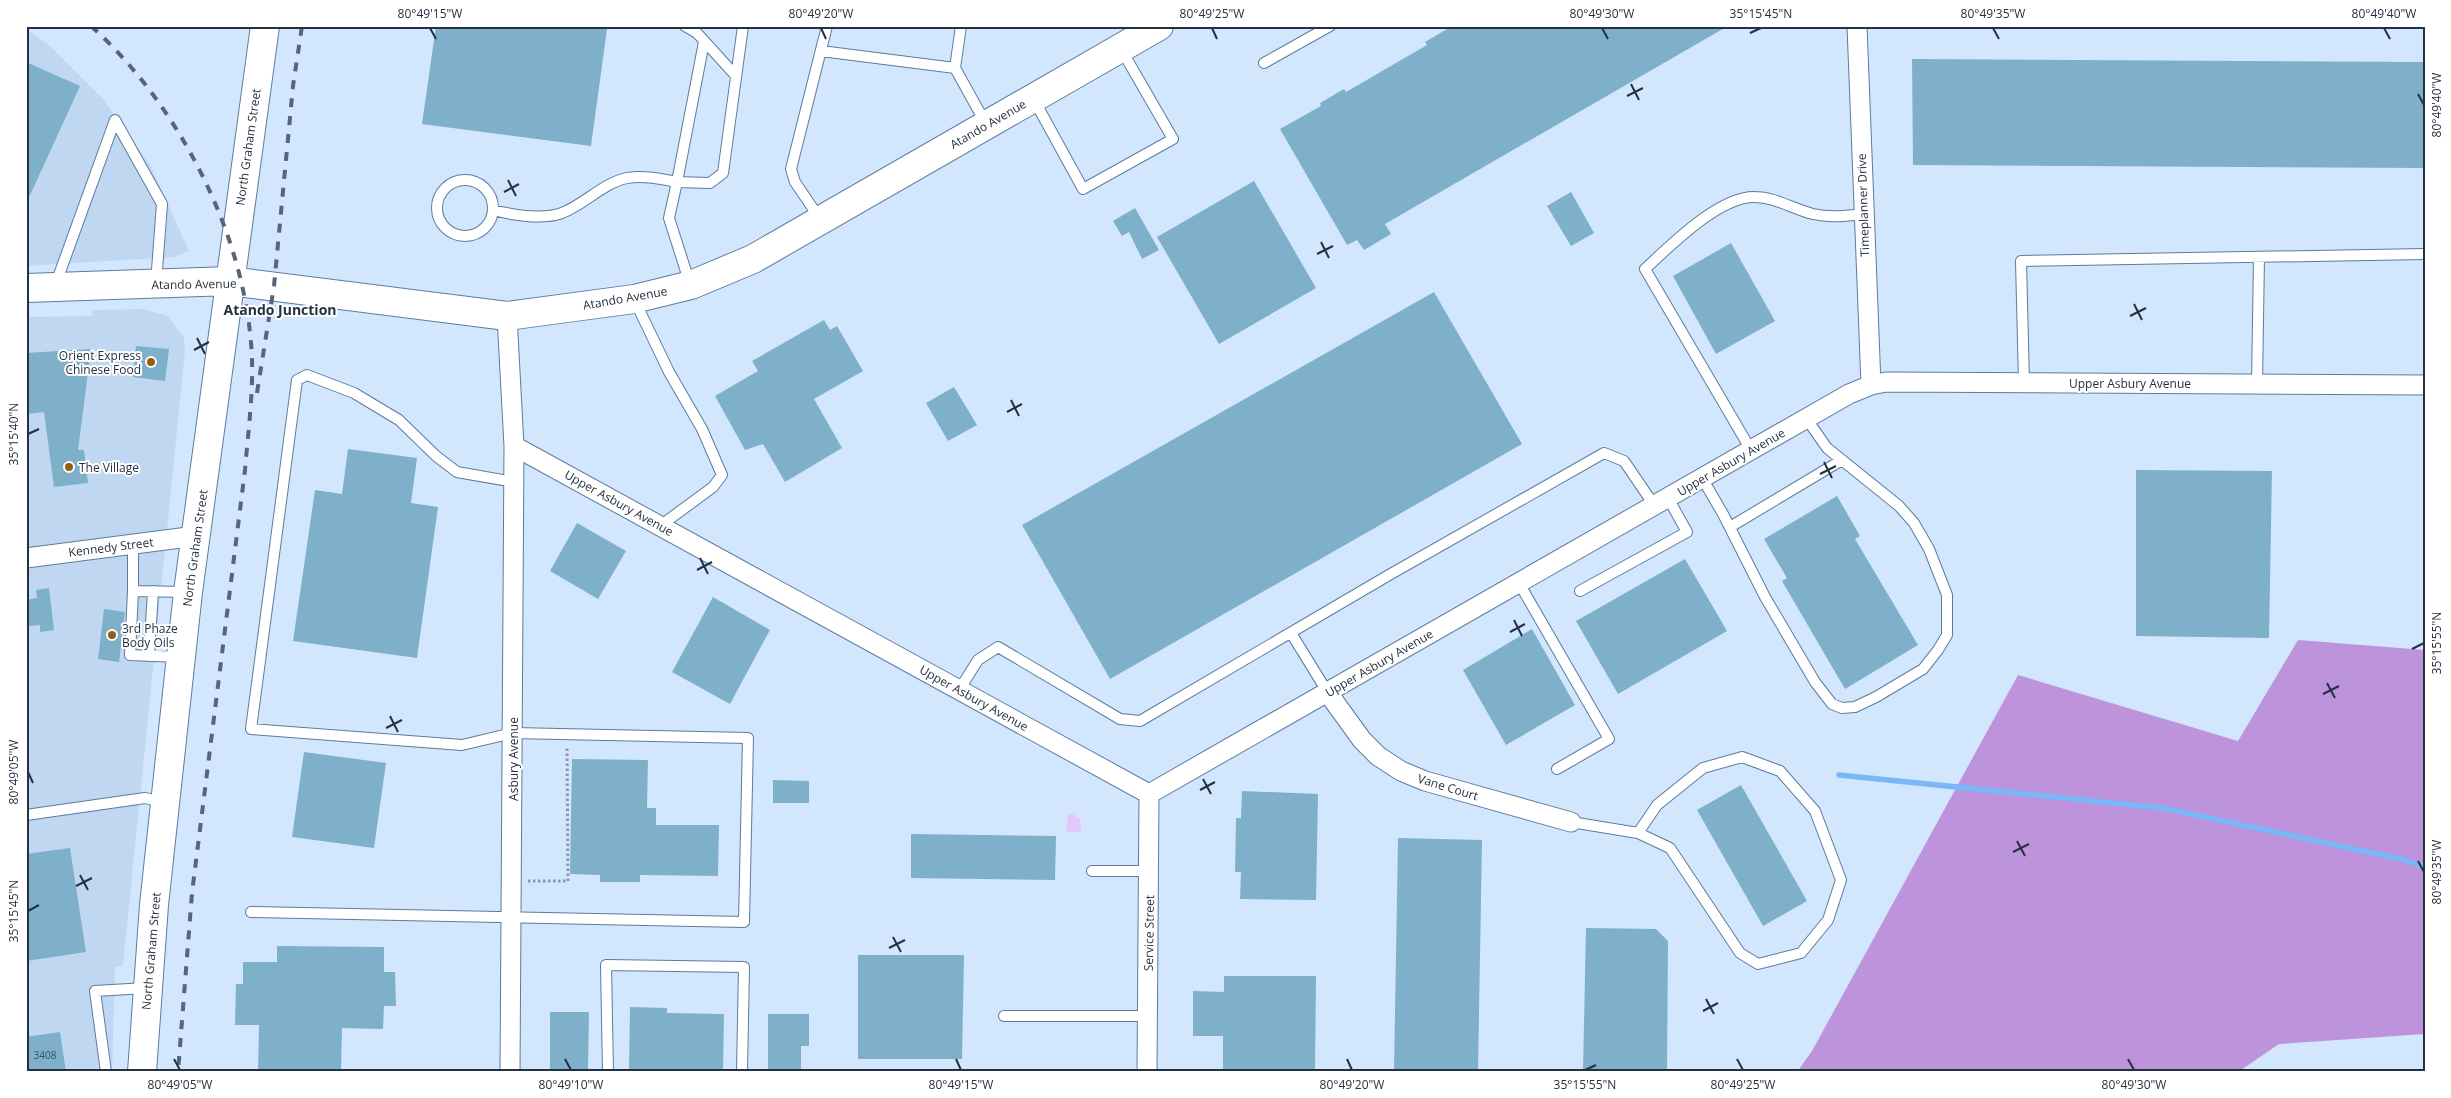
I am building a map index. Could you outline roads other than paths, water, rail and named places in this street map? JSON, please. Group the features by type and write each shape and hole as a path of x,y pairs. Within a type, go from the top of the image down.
{"main road":[{"name":"North Graham Street","path":"142,1072 147,988 188,592 265,26"},
{"name":"Atando Avenue","path":"26,288 230,281 507,316 634,299 691,285 753,259 1159,26"}],"street":[{"name":"Timeplanner Drive","path":"1857,26 1870,385"},
{"path":"507,316 514,446"},
{"name":"Upper Asbury Avenue","path":"514,446 1149,794 1806,418 1849,394 1870,385 1886,382 2425,385"},
{"name":"Asbury Avenue","path":"510,1072 514,446"},
{"name":"Kennedy Street","path":"26,558 196,536"},
{"name":"Vane Court","path":"1328,693 1362,740 1378,756 1400,771 1425,781 1571,822"},
{"name":"Service Street","path":"1147,1072 1149,794"}],"lane":[{"path":"685,26 696,34 736,76"},
{"path":"493,210 532,216 561,213 626,178 651,177 677,182 710,183 723,173 742,26"},
{"path":"820,220 795,182 790,169 827,26"},
{"path":"961,26 955,68 986,125"},
{"path":"1264,62 1330,26"},
{"path":"691,285 669,218 704,42"},
{"path":"1033,98 1083,189 1173,139 1121,48"},
{"path":"821,52 955,68"},
{"path":"54,287 115,120 162,204 156,284"},
{"path":"468,180 485,188 490,194 493,210 490,222 484,229 466,236 457,236 442,224 436,206 438,197 450,184 468,180"},
{"path":"1751,450 1645,269 1693,226 1726,204 1753,196 1771,199 1813,214 1835,216 1863,214"},
{"path":"2024,383 2021,261 2425,254"},
{"path":"2258,384 2259,257"},
{"path":"634,299 669,372 702,429 722,475 714,487 660,526"},
{"path":"251,912 744,922 748,738 513,733 462,745 251,730 297,380 307,375 354,393 399,420 436,456 457,472 514,482"},
{"path":"1702,478 1730,527 1769,604 1815,682 1832,704 1842,708 1855,707 1876,697 1923,668 1938,650 1947,635 1946,595 1930,549 1914,523 1899,506 1828,448 1806,418"},
{"path":"959,690 978,660 998,647 1120,719 1140,722 1604,453 1624,461 1687,532 1580,591"},
{"path":"1730,527 1842,460"},
{"path":"133,544 130,656 181,657"},
{"path":"1519,583 1609,739 1557,769"},
{"path":"133,591 188,592"},
{"path":"149,656 153,591"},
{"path":"1292,633 1328,693"},
{"path":"1571,822 1638,833 1670,848 1740,953 1758,964 1801,953 1828,920 1841,880 1815,811 1780,771 1742,757 1703,768 1657,805 1638,833"},
{"path":"26,815 145,798 165,802"},
{"path":"1092,871 1149,872"},
{"path":"608,1072 606,965 744,967 742,1072"},
{"path":"106,1072 95,991 147,988"},
{"path":"1004,1016 1147,1016"}],"waterway":[{"path":"1839,775 2163,808 2401,859 2425,867"}],"railway":[{"path":"91,26 123,58 153,95 180,135 203,178 223,222 238,268 248,314 252,360 251,401 245,470 192,893 178,1072"},
{"path":"257,393 274,286 293,86 302,26"}],"place":[{"name":"Orient Express Chinese Food","path":"151,362"},
{"name":"The Village","path":"69,467"},
{"name":"3rd Phaze Body Oils","path":"112,635"}],"district":[{"name":"Atando Junction","path":"280,309"}]}
